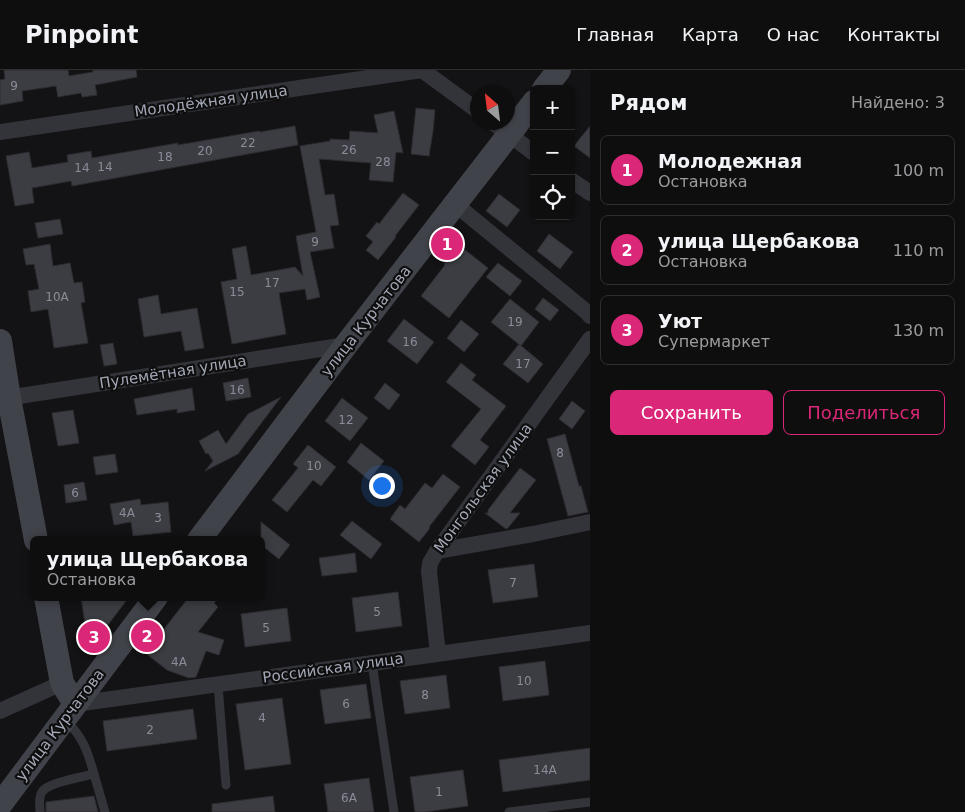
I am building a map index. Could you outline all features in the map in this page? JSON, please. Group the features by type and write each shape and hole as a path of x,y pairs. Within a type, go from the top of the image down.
{"street":[{"name":"Молодёжная улица","path":"0,132 422,70 470,105"},
{"path":"547,85 559,70"},
{"name":"улица Курчатова","path":"515,117 530,105"},
{"name":"улица Курчатова","path":"202,536 346,345 456,204 499,130"},
{"path":"501,130 530,150"},
{"path":"575,183 590,193"},
{"path":"456,204 588,312 590,316"},
{"name":"Монгольская улица","path":"438,654 429,571 430,563 590,339"},
{"path":"0,341 5,399 35,536"},
{"name":"Пулемётная улица","path":"5,399 346,345"},
{"path":"437,551 590,522"},
{"path":"47,601 62,683 70,712"},
{"name":"улица Курчатова","path":"0,805 153,601"},
{"name":"Российская улица","path":"70,712 218,685 590,633"},
{"path":"0,711 62,683"}],"lane":[{"path":"372,663 394,812"},
{"path":"218,685 226,785"},
{"path":"70,712 89,755 105,812"},
{"path":"40,812 42,791 48,786 94,774"},
{"path":"509,812 590,802"}],"building":[{"path":"4,70 68,70 69,76 93,72 93,70 136,70 137,77 95,85 97,95 82,97 81,93 58,97 56,86 22,91 23,101 0,105 0,80 5,79"},
{"path":"416,108 435,110 429,156 411,154"},
{"path":"394,111 403,153 396,152 393,182 369,180 371,163 319,159 325,195 334,194 339,225 330,226 334,248 310,252 320,297 307,300 305,289 279,293 286,334 232,344 221,282 237,279 232,249 246,246 251,275 295,267 303,276 296,236 316,232 300,146 330,141 330,139 349,140 350,131 378,133 374,115"},
{"path":"295,126 298,145 72,186 71,181 32,188 34,203 15,206 6,156 29,152 32,168 68,162 67,155 91,151 92,158"},
{"path":"590,126 590,158 575,145"},
{"path":"403,193 419,205 378,260 366,250 373,242 366,236 377,222 379,224"},
{"path":"499,194 520,210 507,227 486,211"},
{"path":"60,219 63,234 38,238 35,223"},
{"path":"549,234 573,252 560,269 537,251"},
{"path":"50,244 53,266 70,263 74,283 82,282 85,302 81,303 88,343 54,348 48,309 31,312 28,291 39,289 34,264 26,265 23,249"},
{"path":"459,245 488,268 449,318 421,296"},
{"path":"498,263 522,281 510,296 486,277"},
{"path":"158,295 161,314 197,308 204,348 185,351 181,331 144,337 138,299"},
{"path":"543,298 559,310 550,321 535,309"},
{"path":"510,299 539,322 521,346 491,322"},
{"path":"404,319 434,342 417,364 387,341"},
{"path":"461,320 479,334 464,352 447,338"},
{"path":"113,343 117,364 104,366 100,345"},
{"path":"519,344 543,364 528,383 503,364"},
{"path":"461,363 476,375 472,380 506,406 480,440 489,447 475,465 451,446 481,409 446,382"},
{"path":"248,378 251,397 226,401 223,383"},
{"path":"385,383 400,395 389,410 374,398"},
{"path":"192,388 195,410 177,413 177,409 137,415 134,399"},
{"path":"281,397 238,454 205,471 213,461 208,453 206,454 199,441 218,430 226,444 248,414"},
{"path":"342,398 368,418 350,441 325,421"},
{"path":"572,401 585,411 572,429 559,419"},
{"path":"73,410 79,443 58,446 52,413"},
{"path":"565,434 588,512 568,516 547,439"},
{"path":"361,443 384,461 369,480 347,462"},
{"path":"308,445 336,467 321,486 313,480 287,512 272,500 298,468 293,464"},
{"path":"115,454 118,472 96,475 93,457"},
{"path":"520,468 536,480 510,513 520,513 506,529 485,513 488,513 488,510"},
{"path":"443,474 460,487 419,542 390,519 400,505 405,509 425,483 432,488"},
{"path":"84,482 87,500 66,503 64,485"},
{"path":"140,499 141,505 168,502 171,532 133,536 131,522 114,525 110,504"},
{"path":"352,521 382,544 371,559 340,535"},
{"path":"261,522 290,545 279,559 265,548 265,536 261,536"},
{"path":"355,553 357,572 322,576 319,558"},
{"path":"534,564 538,597 493,603 488,570"},
{"path":"398,592 402,626 356,632 352,598"},
{"path":"82,601 126,601 89,650"},
{"path":"186,601 216,601 214,603 218,607 198,632 224,640 219,655 206,651 196,677 189,678 167,670 144,652"},
{"path":"287,608 291,641 245,647 241,614"},
{"path":"545,661 549,695 503,701 499,667"},
{"path":"446,675 450,708 405,714 400,681"},
{"path":"366,684 371,718 325,724 320,690"},
{"path":"282,698 291,764 245,770 236,704"},
{"path":"193,709 197,739 107,751 103,721"},
{"path":"590,748 590,780 503,792 499,760"},
{"path":"463,770 468,806 415,812 410,777"},
{"path":"369,778 374,812 328,812 324,784"},
{"path":"94,796 98,812 46,812 46,802"},
{"path":"273,796 275,812 212,812 212,804"}],"place":[{"name":"Молодежная","path":"447,244"},
{"name":"улица Щербакова","path":"147,636"},
{"name":"Уют","path":"94,637"}]}
